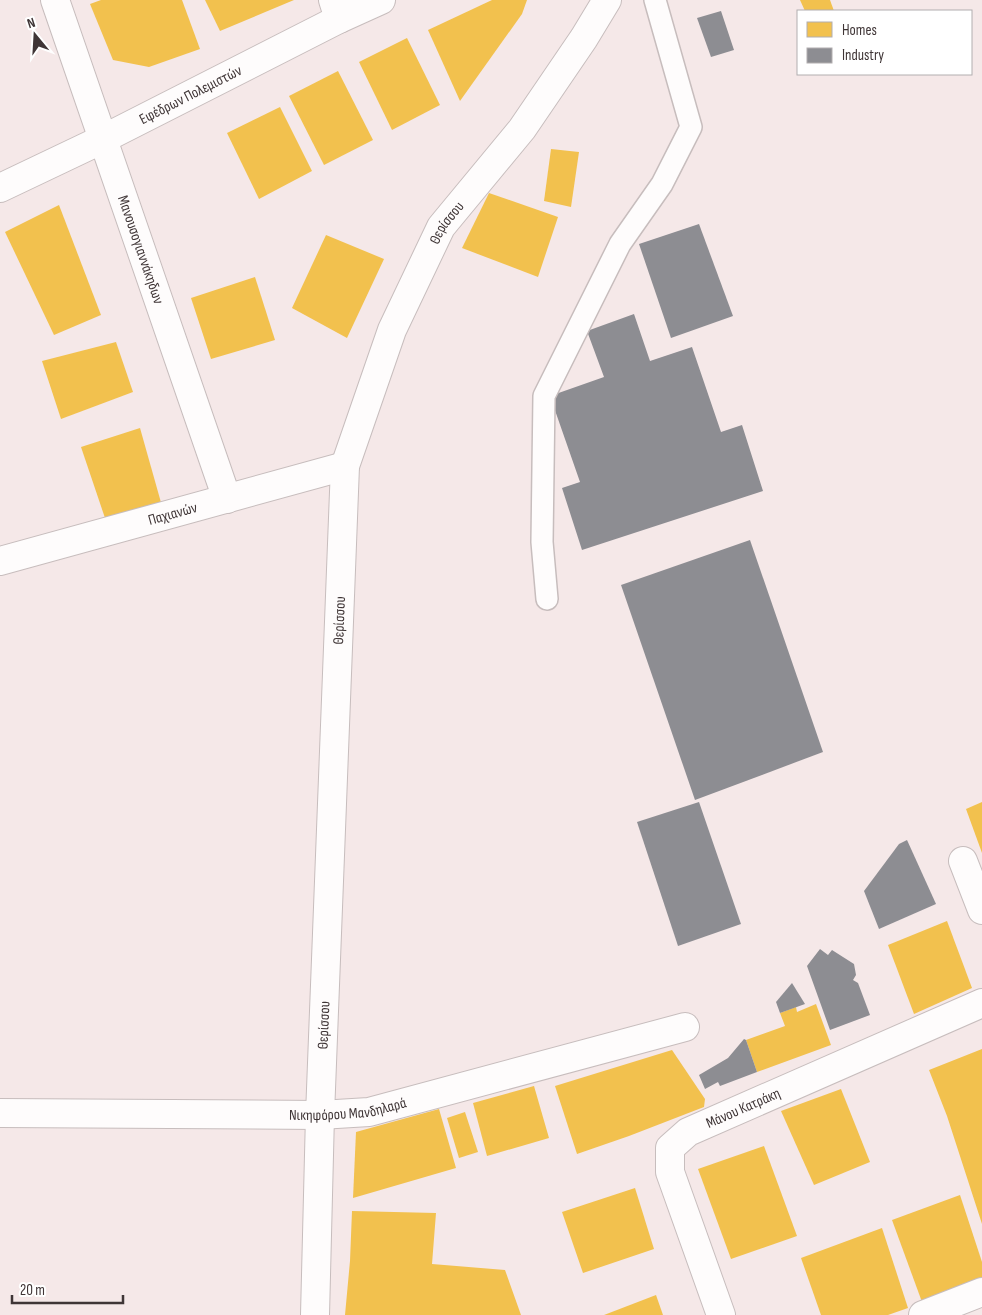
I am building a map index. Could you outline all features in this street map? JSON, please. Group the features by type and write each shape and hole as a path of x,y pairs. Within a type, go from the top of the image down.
{"street":[{"name":"Μανουσογιαννάκηδων","path":"55,0 227,499"},
{"name":"Εφέδρων Πολεμιστών","path":"0,188 103,139 336,10 380,0"},
{"name":"Θερίσσου","path":"315,1315 320,1115 345,466 392,330 440,226 522,129 584,38 607,0"},
{"name":"Παχιανών","path":"0,561 345,466"},
{"path":"963,861 982,910"},
{"name":"Μάνου Κατράκη","path":"721,1315 670,1172 670,1148 688,1132 982,1003"},
{"name":"Νικηφόρου Μανδηλαρά","path":"0,1113 320,1115 369,1112 685,1027"},
{"path":"923,1315 982,1292"}],"lane":[{"path":"547,599 542,542 544,396 620,244 662,184 691,127 655,0"}],"building: Homes":[{"path":"101,0 182,0 200,49 149,67 113,60 90,4"},
{"path":"205,0 294,0 220,31"},
{"path":"492,0 527,0 522,14 460,101 428,30"},
{"path":"800,0 830,0 834,10 805,10"},
{"path":"407,38 440,105 392,130 359,62"},
{"path":"338,71 373,140 324,165 289,96"},
{"path":"280,107 312,171 259,199 227,133"},
{"path":"551,149 579,152 571,207 544,201"},
{"path":"489,193 558,217 538,277 462,248"},
{"path":"59,205 101,315 54,335 5,232"},
{"path":"326,235 384,259 347,338 292,308"},
{"path":"255,277 275,340 211,359 191,298"},
{"path":"116,342 133,392 61,419 42,361"},
{"path":"140,428 162,506 106,521 81,447"},
{"path":"982,802 982,853 966,809"},
{"path":"947,921 972,988 914,1014 888,945"},
{"path":"816,1004 831,1045 757,1072 746,1040 785,1026 780,1013 796,1007 797,1012"},
{"path":"982,1049 982,1224 947,1116 929,1070"},
{"path":"672,1050 705,1099 704,1107 577,1154 555,1086"},
{"path":"534,1086 549,1138 487,1156 473,1103"},
{"path":"841,1089 870,1162 814,1185 781,1111"},
{"path":"439,1109 456,1168 353,1198 356,1132"},
{"path":"465,1112 478,1152 459,1158 447,1118"},
{"path":"764,1146 797,1236 731,1259 698,1169"},
{"path":"635,1188 654,1249 583,1273 562,1212"},
{"path":"960,1195 982,1262 982,1280 922,1302 892,1220"},
{"path":"352,1211 436,1213 432,1264 505,1270 521,1315 345,1315"},
{"path":"882,1228 908,1308 888,1315 821,1315 801,1258"},
{"path":"656,1295 663,1315 604,1315"}],"building: Industry":[{"path":"721,11 734,50 711,57 697,18"},
{"path":"699,224 733,316 671,338 639,244"},
{"path":"634,314 650,361 692,347 721,432 742,425 763,491 582,550 562,488 580,482 550,396 604,377 587,331"},
{"path":"750,540 823,752 695,800 621,585"},
{"path":"699,802 741,924 678,946 637,822"},
{"path":"907,840 936,904 879,929 864,891 899,844"},
{"path":"820,949 828,955 832,950 854,964 856,975 853,980 858,983 870,1015 830,1030 807,966"},
{"path":"792,983 805,1004 780,1013 776,1002"},
{"path":"744,1039 757,1072 720,1086 718,1082 705,1089 699,1075 728,1058"}]}
